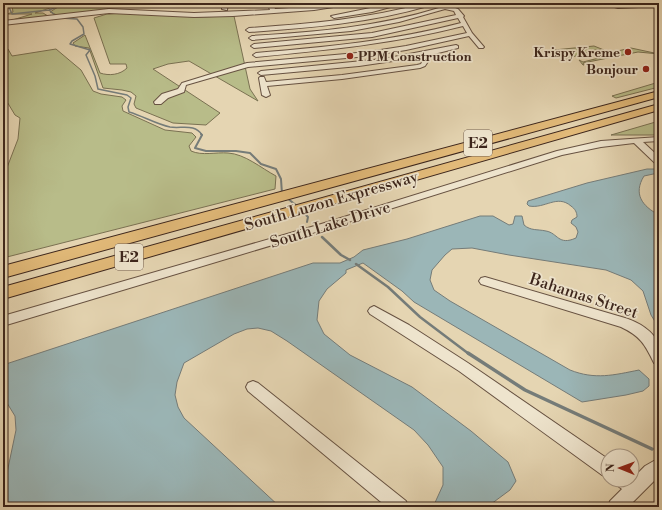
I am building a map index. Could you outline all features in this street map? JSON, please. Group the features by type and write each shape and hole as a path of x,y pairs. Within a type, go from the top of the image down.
{"highway":[{"name":"South Luzon Expressway","path":"3,272 297,192 605,105 659,94"},
{"name":"South Luzon Expressway","path":"3,293 659,107"}],"street":[{"path":"3,8 10,3"},
{"path":"169,8 235,7 270,3 273,11"},
{"path":"3,23 114,7 194,15 273,11 356,3"},
{"path":"325,16 345,14 402,3"},
{"path":"414,3 447,7 456,10 461,16 470,34 481,47"},
{"path":"474,3 525,3"},
{"path":"605,3 618,6 659,4"},
{"path":"249,30 354,21 426,5"},
{"path":"134,6 141,6"},
{"path":"252,38 363,28 408,19 447,7"},
{"path":"244,13 252,38 266,95"},
{"path":"345,14 382,42"},
{"path":"254,46 372,35 461,16"},
{"path":"256,54 382,42 407,38 465,24"},
{"path":"158,102 165,96 181,90 184,84 247,65 368,54 470,34"},
{"path":"445,40 464,52"},
{"path":"359,45 376,62"},
{"path":"261,73 376,62 422,55 456,47"},
{"path":"263,84 342,77 418,67 423,65 426,60 422,55"},
{"name":"South Lake Drive","path":"3,321 560,153 601,144 659,139"},
{"path":"636,140 659,162"},
{"name":"Bahamas Street","path":"485,281 625,323 637,329 647,337 659,360"},
{"path":"374,311 404,328 493,388 600,463"},
{"path":"253,387 400,507"},
{"path":"640,478 659,466"},
{"path":"616,507 627,488"}],"green space":[{"path":"16,3 65,3 35,13 43,13 48,16 6,22 32,14 7,14 13,12 12,6"},
{"path":"72,3 110,3 107,10 57,15 50,12 58,7"},
{"path":"125,13 198,17 234,16 250,89 258,101 189,61 168,64 153,69 220,113 206,125 173,123 136,108 134,104 136,96 131,92 103,88 89,48 75,46 73,43 85,35 100,73 111,75 121,72 127,68 126,64 110,64 94,18 107,14"},
{"path":"594,46 604,50 595,50 566,59 559,56 554,50"},
{"path":"631,48 659,54 638,52 583,63 584,65 579,60 583,62 607,56 604,54"},
{"path":"3,49 8,49 12,56 56,49 81,70 93,91 101,94 122,97 126,100 122,106 123,111 165,130 192,133 196,137 189,146 191,151 204,154 228,153 247,159 276,176 275,189 3,258 3,178 18,139 20,118 15,115 3,95"},
{"path":"659,82 659,87 616,98 612,96"},
{"path":"659,121 659,135 611,135"}],"water":[{"path":"647,169 655,169 658,171 658,173 644,176 639,188 639,194 648,208 659,215 659,328 651,315 643,291 631,280 606,270 472,248 452,249 432,270 430,280 434,290 450,301 570,370 588,375 604,376 639,370 649,379 649,386 643,391 582,402 414,302 402,291 363,263 346,270 346,273 327,289 319,301 317,320 324,334 350,355 412,387 471,431 508,462 516,481 510,490 487,507 433,507 443,485 443,467 428,445 414,430 287,341 271,331 258,328 247,329 234,334 184,363 177,382 175,395 178,407 184,418 280,507 3,507 3,492 16,430 15,416 7,403 3,401 3,365 313,263 340,263 354,257 363,250 407,239 480,216 493,216 509,225 513,224 515,216 522,216 524,225 529,228 550,232 565,241 570,240 576,238 578,232 576,227 571,223 572,220 577,217 575,209 561,201 540,206 529,206 527,204 528,201 587,183"}],"waterway":[{"path":"14,3 9,7 12,14 49,10"},
{"path":"49,10 68,3"},
{"path":"49,10 56,16"},
{"path":"61,18 77,19 83,27 84,34 72,41 70,44 90,50 86,55 95,76 98,89 127,95 131,98 128,107 129,112 170,127 188,127 196,129 202,135"},
{"path":"202,135 195,148 206,151 236,151 250,153 261,164 276,169 281,179 282,194"},
{"path":"287,198 297,206"},
{"path":"302,211 308,217 307,222"},
{"path":"322,237 341,255 350,260"},
{"path":"356,264 388,287 420,317 469,354"},
{"path":"468,353 525,390 652,449"}],"place":[{"name":"Krispy Kreme","path":"628,52"},
{"name":"PPM Construction","path":"350,56"},
{"name":"Bonjour","path":"646,69"}]}
